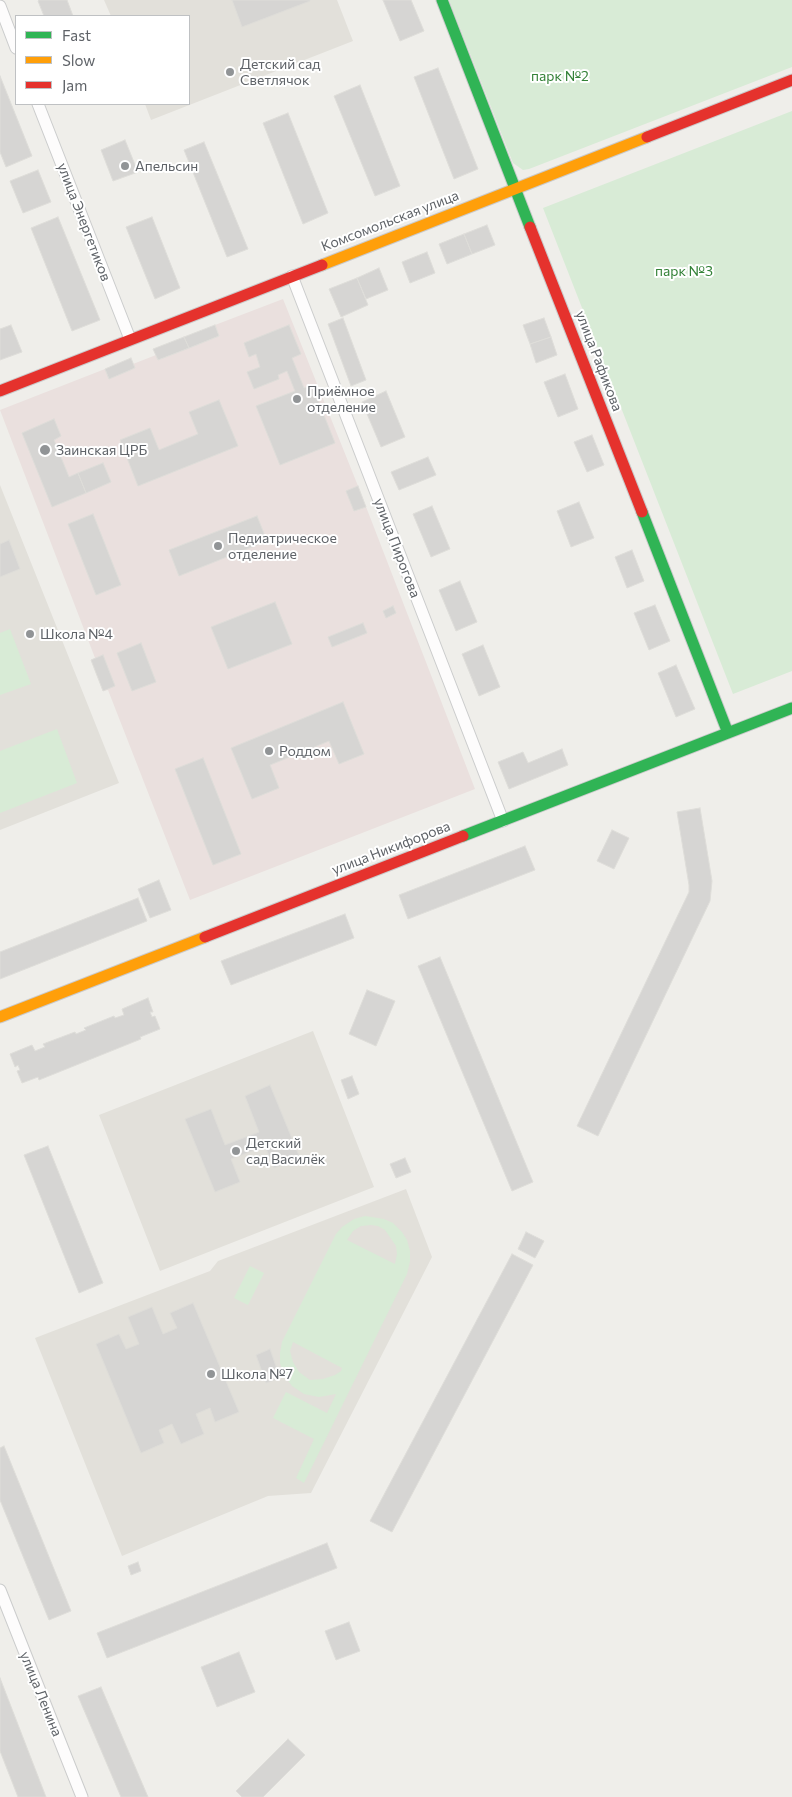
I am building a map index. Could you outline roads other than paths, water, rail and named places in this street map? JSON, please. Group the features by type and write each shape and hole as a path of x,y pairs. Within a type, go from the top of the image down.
{"street":[{"name":"улица Рафикова","path":"442,0 728,732"},
{"path":"0,6 15,45"},
{"name":"Комсомольская улица","path":"0,391 792,80"},
{"name":"улица Энергетиков","path":"38,105 130,340"},
{"name":"улица Пирогова","path":"292,276 502,821"},
{"name":"улица Никифорова","path":"0,1017 792,708"},
{"name":"улица Ленина","path":"0,1590 82,1797"}],"place":[{"name":"Детский сад Светлячок","path":"230,72"},
{"name":"Апельсин","path":"125,166"},
{"name":"Приёмное отделение","path":"297,399"},
{"name":"Заинская ЦРБ","path":"45,450"},
{"name":"Педиатрическое отделение","path":"218,546"},
{"name":"Школа №4","path":"30,634"},
{"name":"Роддом","path":"269,751"},
{"name":"Детский сад Василёк","path":"236,1151"},
{"name":"Школа №7","path":"211,1374"}],"park label":[{"name":"парк №2","path":"560,76"},
{"name":"парк №3","path":"684,271"}]}
